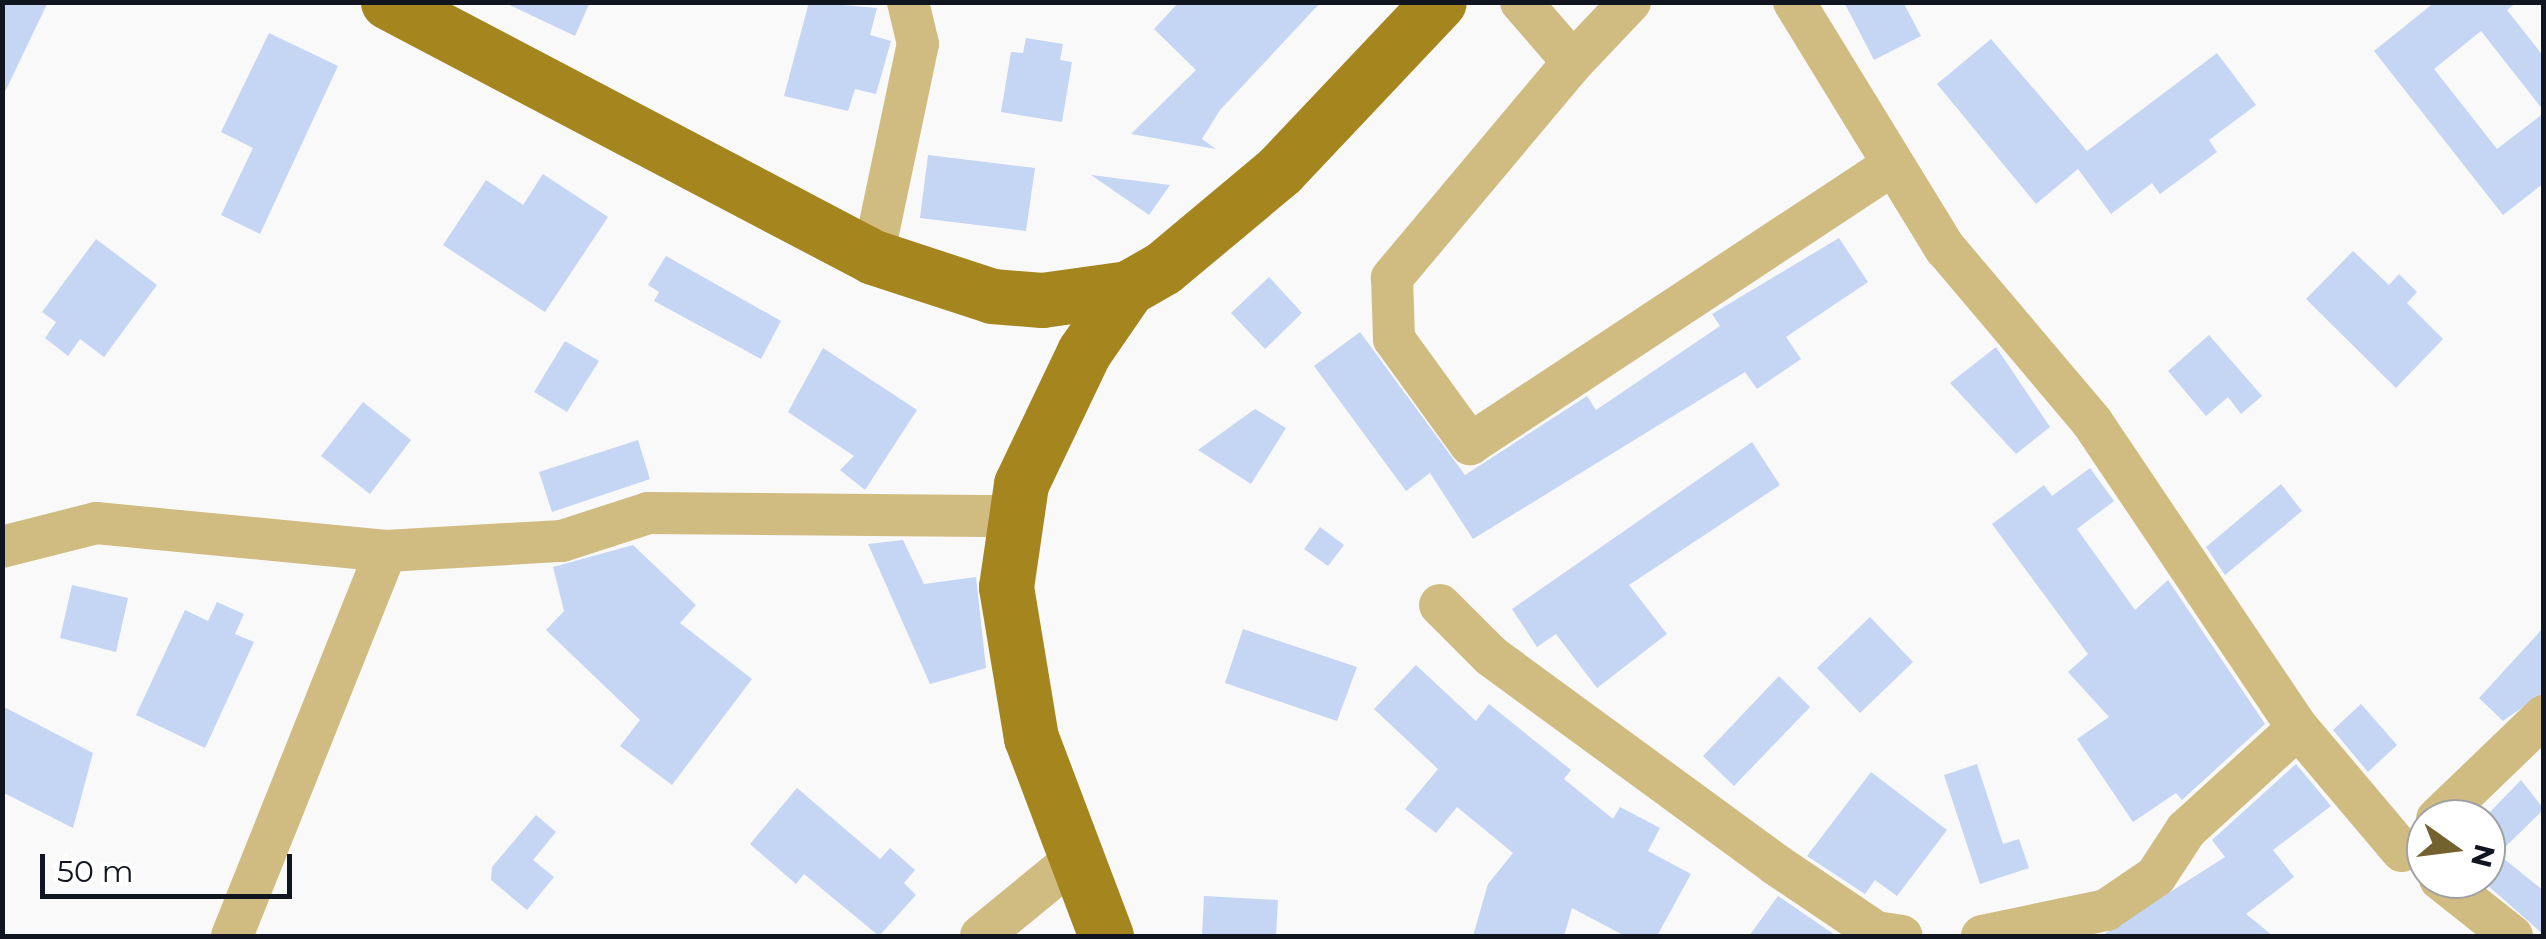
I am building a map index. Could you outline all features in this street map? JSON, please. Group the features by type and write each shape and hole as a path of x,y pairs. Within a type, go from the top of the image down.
{"main road":[{"path":"388,2 873,257 992,296 1128,288"},
{"path":"1106,936 1018,689 1006,587 1012,516 1056,405 1128,288 1280,170 1439,2"}],"street":[{"path":"873,257 918,44 908,2"},
{"path":"1521,2 1573,62"},
{"path":"1630,2 1573,62 1392,278 1394,339 1470,444 1890,166"},
{"path":"1794,2 1890,166 1945,248 2115,454 2298,728 2406,837"},
{"path":"2,547 96,523 386,552 562,541 648,513 1012,516"},
{"path":"232,936 386,552"},
{"path":"1440,604 1491,656 1774,864 1876,932 1902,936"},
{"path":"2458,799 2544,716"},
{"path":"1982,936 2106,910 2156,876 2186,830 2298,728"},
{"path":"981,936 1076,858"},
{"path":"2465,899 2512,936"}],"building":[{"path":"2,2 48,2 2,98"},
{"path":"503,2 590,2 575,36"},
{"path":"809,2 877,8 870,35 891,41 876,94 855,89 848,111 784,96"},
{"path":"1179,2 1321,2 1220,110 1202,139 1216,149 1131,134 1196,70 1154,29"},
{"path":"1844,2 1903,2 1921,36 1874,60"},
{"path":"2435,2 2517,2 2507,10 2544,57 2544,111 2481,31 2434,69 2497,149 2544,113 2544,183 2503,215 2374,51"},
{"path":"269,33 338,66 260,234 221,215 253,148 221,132"},
{"path":"1026,38 1063,44 1060,60 1072,62 1062,122 1001,112 1011,52 1023,53"},
{"path":"1991,39 2087,151 2217,53 2256,105 2209,140 2217,152 2160,194 2152,183 2111,214 2078,169 2036,204 1937,84"},
{"path":"928,155 1035,168 1026,231 920,218"},
{"path":"543,174 608,217 545,312 443,245 486,180 523,205"},
{"path":"1091,175 1170,185 1149,215"},
{"path":"1839,238 1868,282 1786,337 1801,359 1757,389 1745,372 1473,539 1430,473 1406,491 1314,366 1360,332 1465,475 1587,396 1596,410 1720,326 1712,314"},
{"path":"96,239 157,285 104,357 80,339 68,356 45,338 56,322 42,312"},
{"path":"2353,251 2389,285 2399,274 2417,292 2407,303 2443,339 2396,388 2306,299"},
{"path":"666,256 781,321 761,359 654,301 659,292 648,285"},
{"path":"1269,277 1302,313 1265,349 1231,313"},
{"path":"2209,335 2262,396 2241,414 2228,397 2206,416 2168,371"},
{"path":"565,341 599,361 567,412 534,392"},
{"path":"1996,347 2050,427 2016,454 1950,383"},
{"path":"823,348 917,410 865,490 840,470 854,456 788,412"},
{"path":"363,402 411,440 370,494 321,456"},
{"path":"1255,409 1286,428 1251,484 1198,450"},
{"path":"638,440 650,479 552,512 539,472"},
{"path":"1752,442 1780,485 1629,585 1667,634 1597,688 1556,634 1537,647 1512,609"},
{"path":"2090,468 2114,501 2077,529 2135,610 2168,580 2265,724 2182,800 2176,793 2133,822 2077,739 2109,717 2068,672 2088,654 1992,524 2044,485 2052,496"},
{"path":"2281,484 2302,511 2225,575 2206,547"},
{"path":"1320,527 1344,545 1328,566 1304,549"},
{"path":"903,540 924,584 976,577 986,668 930,684 868,544"},
{"path":"633,545 696,605 680,623 752,679 672,785 620,746 640,720 546,630 564,611 553,567"},
{"path":"72,585 128,598 116,652 60,638"},
{"path":"217,602 244,614 235,634 254,642 205,748 136,715 185,610 208,621"},
{"path":"1870,617 1913,662 1860,713 1817,668"},
{"path":"2544,627 2544,692 2503,721 2479,698"},
{"path":"1243,629 1357,667 1337,721 1225,683"},
{"path":"1416,665 1476,721 1489,704 1571,770 1564,779 1613,819 1620,807 1660,828 1648,851 1691,874 1657,936 1625,936 1572,908 1564,936 1473,936 1488,884 1513,853 1457,807 1436,833 1405,809 1438,769 1374,709"},
{"path":"1779,676 1810,707 1734,786 1703,756"},
{"path":"2361,704 2397,745 2368,772 2333,730"},
{"path":"2,706 93,753 73,828 2,792"},
{"path":"1977,764 2003,844 2019,839 2029,868 1980,884 1944,775"},
{"path":"2296,764 2331,806 2273,850 2294,877 2246,914 2273,936 2101,936 2225,857 2212,840"},
{"path":"1871,772 1947,830 1897,896 1875,880 1865,894 1807,856"},
{"path":"2521,780 2544,809 2506,846 2506,799 2503,799"},
{"path":"797,788 880,859 890,848 915,870 904,883 916,895 879,936 804,874 796,884 750,844"},
{"path":"536,815 556,832 533,860 554,877 527,910 491,880 492,867"},
{"path":"2506,860 2544,891 2544,935 2503,899"},
{"path":"1204,896 1278,900 1276,936 1202,936"},
{"path":"1778,896 1835,935 1749,936"}]}
